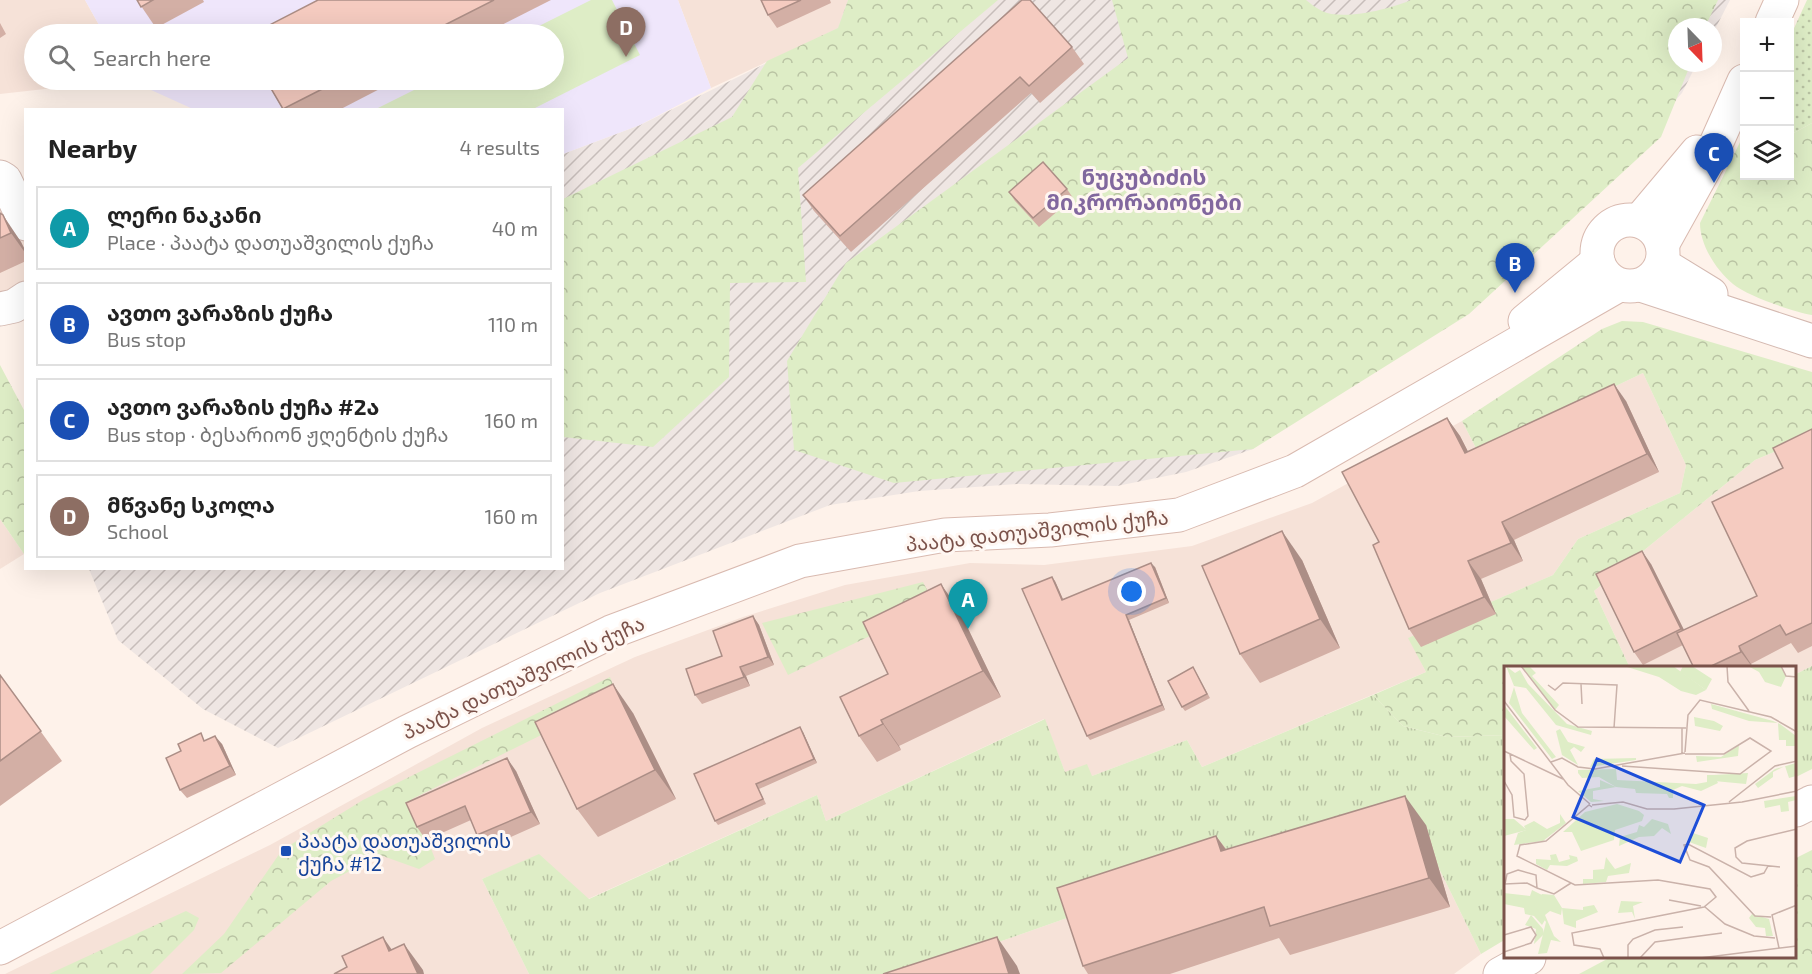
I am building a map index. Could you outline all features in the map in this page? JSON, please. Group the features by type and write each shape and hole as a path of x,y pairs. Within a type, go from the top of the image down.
{"main road":[{"path":"1774,18 1782,0"},
{"path":"1636,268 1707,164 1740,90"},
{"path":"1639,221 1730,111"},
{"path":"0,177 5,180 24,220"},
{"path":"1636,268 1650,226 1639,221 1622,221 1607,229 1598,244 1636,268 1748,318 1812,341"},
{"name":"პაატა დათუაშვილის ქუჩა","path":"0,948 407,732 611,632 800,561 945,535 1050,531 1179,515 1295,471 1450,384 1636,268"},
{"path":"0,309 14,306 24,299"},
{"path":"1797,810 1812,802"},
{"path":"1500,974 1526,959"}],"shaded area":[{"path":"0,0 85,0 98,24 24,24 24,90 36,90 0,94"},
{"path":"85,0 678,0 711,88 640,125 564,154 564,108 191,108 151,90 564,90 564,24 98,24"},
{"path":"678,0 848,0 839,28 711,88"},
{"path":"848,0 1730,0 1721,18 1668,18 1668,72 1692,72 1682,93 1592,193 1253,449 1186,472 1117,486 1017,484 919,491 830,505 600,593 278,748 203,709 118,640 89,570 564,570 564,154 640,125 838,28"},
{"path":"0,180 24,231 24,305 0,311"},
{"path":"1643,373 1686,465 1680,493 1578,539 1553,575 1409,638 1426,672 1202,767 1187,740 1092,776 1065,772 1044,719 826,821 817,795 588,899 539,855 482,879 529,974 5,974 270,845 482,728 635,657 743,617 845,585 970,563 1044,565 1192,546 1312,503 1462,421 1478,452"},
{"path":"1812,436 1812,666 1797,674 1797,666 1629,666 1594,591 1755,460"},
{"path":"0,519 24,554 0,569"},
{"path":"1405,799 1481,954 1454,974 908,974"}],"green space":[{"path":"591,0 612,0 640,55 535,108 378,108 414,90 564,90 564,24 543,24"},
{"path":"848,0 998,0 798,168 806,282 730,283 729,377 653,447 564,437 564,199 732,117 767,61 838,28"},
{"path":"1112,0 1306,0 1322,11 1342,15 1379,10 1411,0 1718,0 1709,18 1668,18 1668,72 1687,72 1661,137 1469,314 1253,449 894,483 794,450 787,361 846,263 1128,58"},
{"path":"1807,0 1812,0 1812,123 1794,133 1794,72 1794,28"},
{"path":"1812,123 1812,315 1771,303 1733,284 1710,257 1703,240 1700,223 1740,142 1740,180 1794,180 1794,133"},
{"path":"1622,321 1643,322 1812,372 1812,436 1755,460 1594,591 1629,666 1504,666 1504,735 1447,737 1403,726 1373,695 1426,672 1408,638 1553,575 1578,539 1680,493 1686,465 1643,373 1478,452 1462,421 1602,329"},
{"path":"0,365 24,410 24,554 0,519"},
{"path":"923,582 935,605 788,675 762,623"},
{"path":"1812,666 1812,769 1797,776 1797,674"},
{"path":"610,677 618,697 412,799 435,859 419,869 380,855 331,881 221,973 182,974 224,934 282,850 363,800"},
{"path":"1373,695 1403,726 1447,737 1504,735 1504,940 1481,954 1405,799 908,974 529,974 482,879 539,854 589,899 817,795 826,821 1045,719 1065,772 1087,764 1092,776 1187,740 1202,767"},
{"path":"1812,850 1812,974 1579,974 1607,959 1797,959 1797,858"},
{"path":"186,911 199,918 194,930 150,974 49,974"}],"building":[{"path":"137,0 153,0 141,7"},
{"path":"318,0 494,0 447,24 271,24"},
{"path":"761,0 801,0 768,15"},
{"path":"1022,0 1030,0 1072,47 1029,86 1020,77 840,236 803,195"},
{"path":"272,90 320,90 285,108 282,108"},
{"path":"1043,162 1067,189 1033,218 1009,192"},
{"path":"0,213 11,233 0,238"},
{"path":"1614,384 1647,454 1502,522 1511,543 1468,561 1484,597 1409,629 1373,545 1379,542 1342,472 1447,418 1465,453"},
{"path":"1812,429 1812,623 1786,635 1780,625 1739,646 1741,652 1711,666 1693,666 1677,633 1757,596 1712,502 1783,468 1773,448"},
{"path":"1282,531 1320,619 1240,654 1202,566"},
{"path":"1642,551 1681,629 1634,652 1596,574"},
{"path":"1151,563 1166,598 1126,615 1162,705 1087,736 1022,589 1052,577 1062,600"},
{"path":"941,584 983,671 881,720 883,724 859,736 840,697 888,674 863,622"},
{"path":"753,616 768,657 740,667 744,677 695,695 686,669 722,656 713,631"},
{"path":"1193,667 1207,694 1182,707 1168,681"},
{"path":"0,675 41,731 0,761"},
{"path":"613,684 655,770 577,809 535,722"},
{"path":"800,727 814,759 756,784 763,799 715,821 694,774"},
{"path":"201,733 204,741 215,736 230,766 180,790 166,758 181,751 178,744"},
{"path":"507,758 531,812 477,835 465,806 417,827 406,803"},
{"path":"1405,796 1429,878 1270,926 1264,907 1083,966 1057,888 1216,836 1221,851"},
{"path":"383,937 389,951 404,944 418,974 334,974 347,967 342,956"},
{"path":"997,937 1009,974 883,974"}],"place":[{"name":"მწვანე სკოლა","path":"626,57"},
{"name":"ავთო ვარაზის ქუჩა #2ა","path":"1714,183"},
{"name":"ავთო ვარაზის ქუჩა","path":"1515,293"},
{"name":"ლერი ნაკანი","path":"968,629"},
{"name":"პაატა დათუაშვილის ქუჩა #12","path":"286,851"}],"district":[{"name":"ნუცუბიძის მიკრორაიონები","path":"1144,188"}]}
